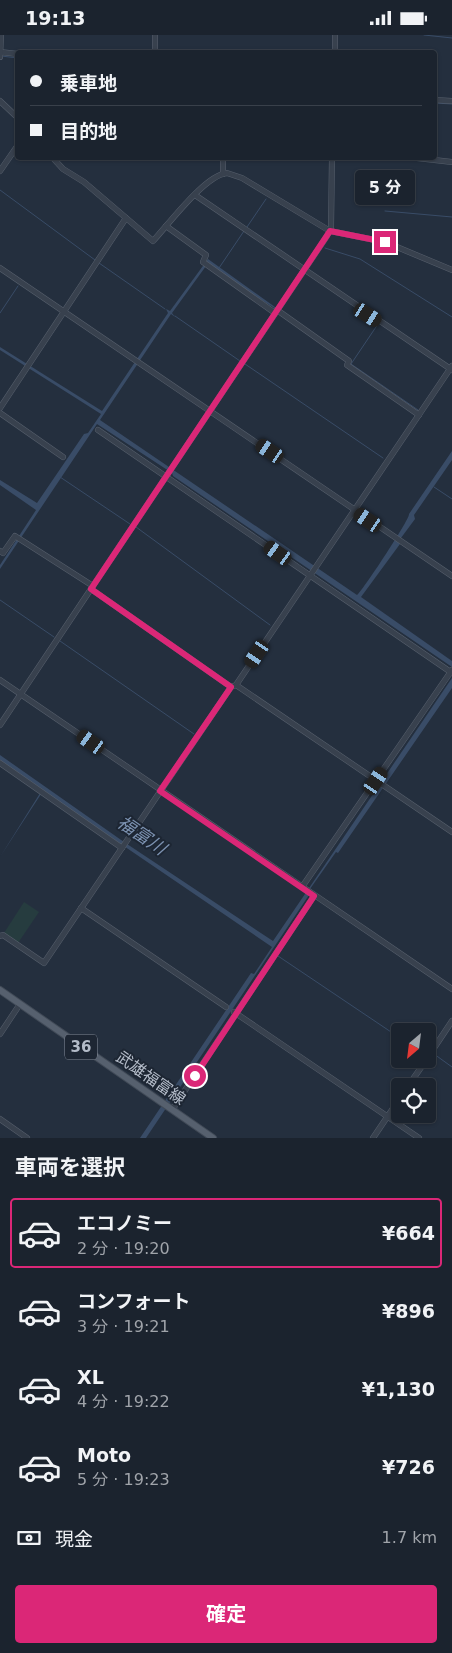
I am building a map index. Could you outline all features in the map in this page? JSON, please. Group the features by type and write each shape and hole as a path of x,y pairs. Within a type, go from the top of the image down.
{"main road":[{"name":"武雄福富線","path":"0,990 213,1138"}],"street":[{"path":"1,35 0,55 15,54"},
{"path":"155,35 155,50"},
{"path":"335,35 335,50"},
{"path":"437,100 452,101"},
{"path":"0,101 15,115"},
{"path":"0,171 15,149"},
{"path":"55,160 63,169 84,181 153,241 195,195 223,173 234,174 330,231 393,245 452,270"},
{"path":"223,160 223,173"},
{"path":"0,725 330,231 332,160"},
{"path":"434,160 452,162"},
{"path":"0,936 3,935 44,963 451,368 304,271 195,195"},
{"path":"0,408 126,218"},
{"path":"166,226 206,255 202,261 206,264 350,361 347,365 419,415"},
{"path":"0,268 452,576"},
{"path":"0,413 64,457"},
{"path":"98,430 169,472 313,571 452,672 308,892 235,1013 171,1109"},
{"path":"0,551 3,553 15,535 234,686 452,832"},
{"path":"0,680 452,989"},
{"path":"0,763 122,848"},
{"path":"80,908 226,1007"},
{"path":"0,1035 20,1004"},
{"path":"235,1013 419,1138"},
{"path":"436,1045 452,1021"},
{"path":"373,1138 391,1112"},
{"path":"0,1119 27,1138"}],"green space":[{"path":"24,902 39,912 18,943 4,933"}],"water":[{"path":"208,259 276,309 206,266 172,313 175,317 171,314 100,420 357,595 385,556 409,514 452,451 452,460 414,515 415,519 398,542 400,544 361,597 452,661 452,667 173,476 172,473 97,424 0,569 0,565 36,510 0,485 0,480 37,503 84,434 88,433 101,414 0,350 0,347 102,411 168,313 166,309 170,311"},
{"path":"452,678 452,688 338,853 336,852 310,889 309,895 146,1138 140,1138 251,973 254,974 272,947 43,791 0,857 42,790 0,761 0,755 124,842 273,941"}],"waterway":[{"path":"424,35 452,38"},
{"path":"1,56 15,58"},
{"path":"437,103 452,104"},
{"path":"0,190 95,260"},
{"path":"247,227 266,199"},
{"path":"385,211 452,217"},
{"path":"219,268 244,231"},
{"path":"325,248 360,259 452,317"},
{"path":"99,263 165,309"},
{"path":"0,313 18,286"},
{"path":"175,316 240,361"},
{"path":"378,324 351,364 418,410"},
{"path":"245,364 383,458"},
{"path":"60,477 130,524"},
{"path":"434,487 452,499"},
{"path":"136,527 270,625"},
{"path":"0,600 54,637"},
{"path":"60,641 194,734"},
{"path":"278,956 391,1032"},
{"path":"436,1055 452,1067"}],"route":[{"path":"195,1076 314,896 160,791 231,687 91,589 330,231 357,238 385,242"}],"water label":[{"name":"福富川","path":"142,835"}]}
